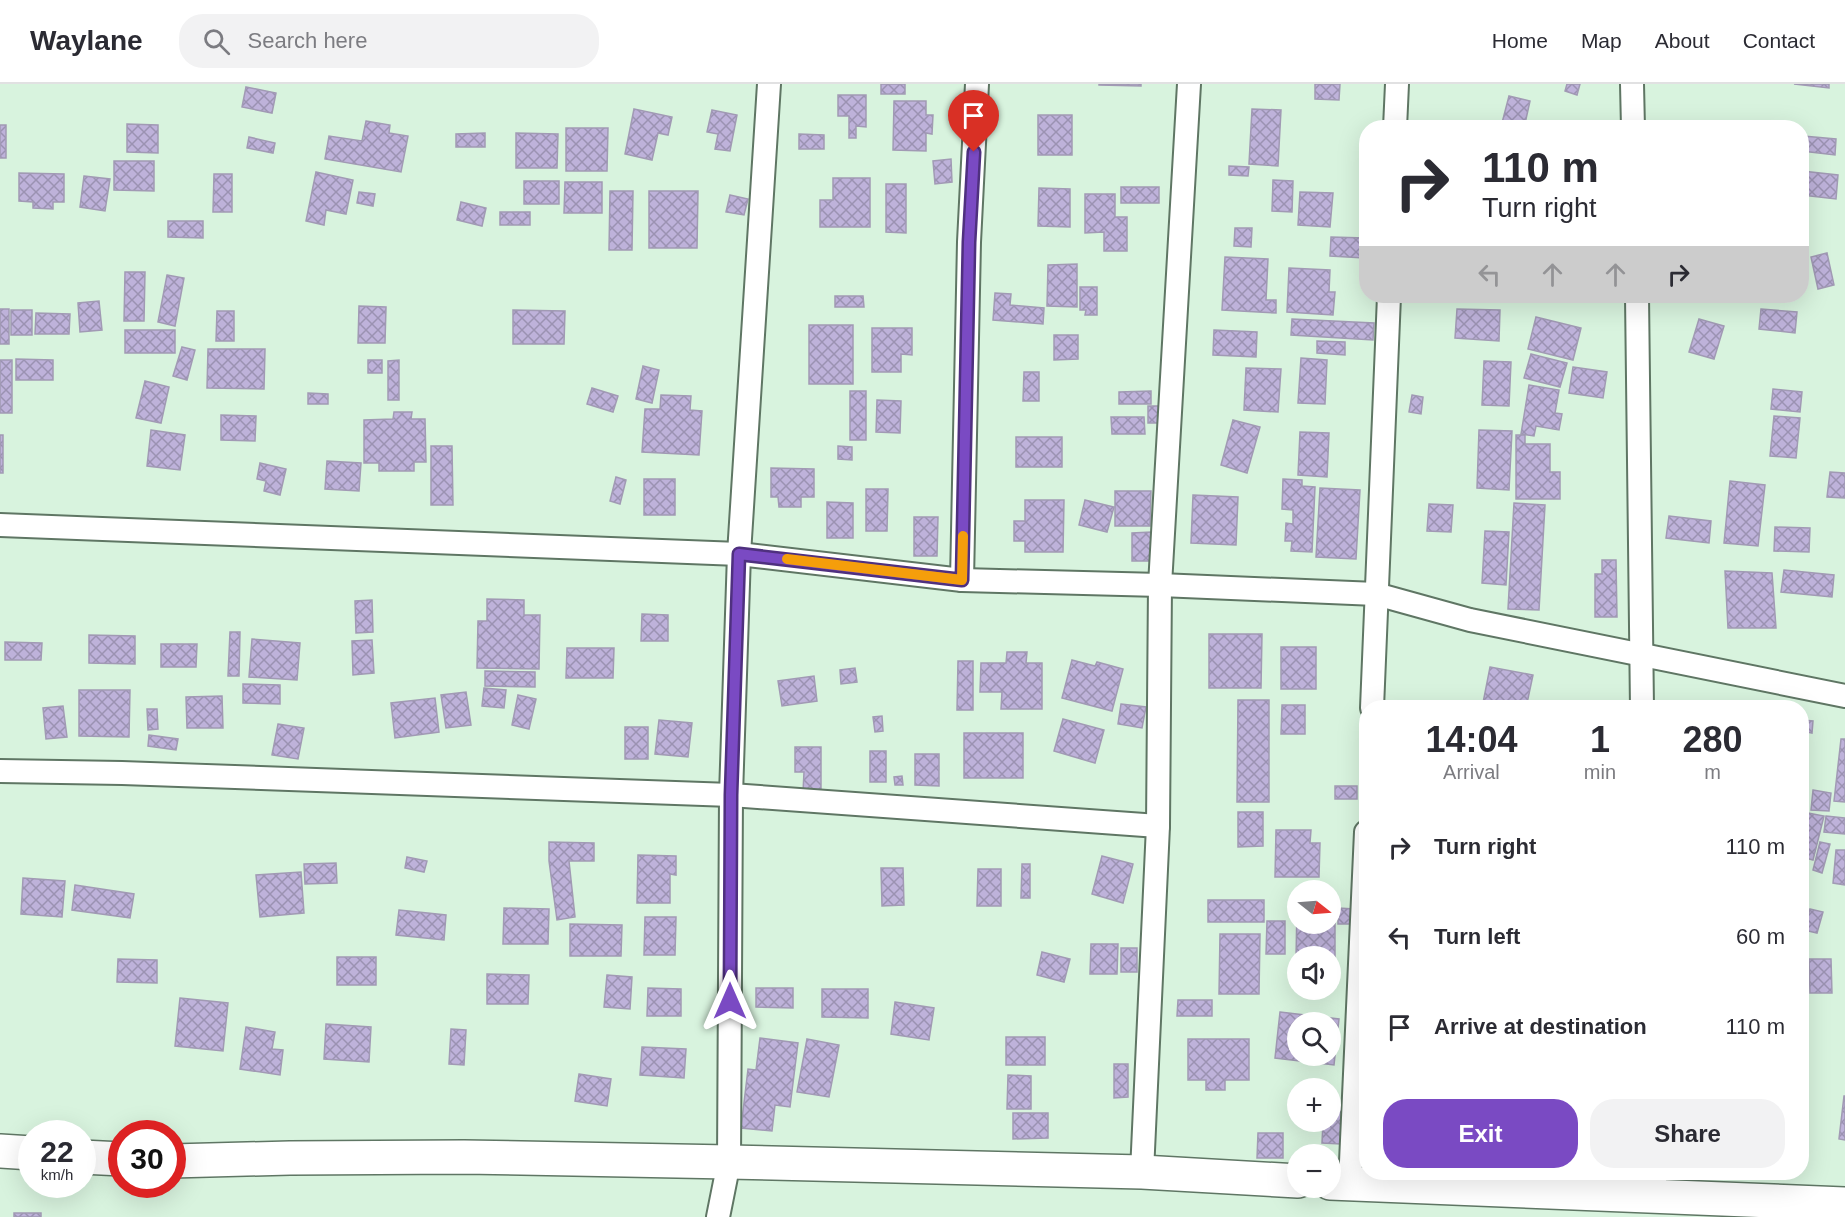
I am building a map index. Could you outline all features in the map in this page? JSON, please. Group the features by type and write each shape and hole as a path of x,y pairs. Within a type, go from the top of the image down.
{"street":[{"path":"718,1217 729,1162 731,795 739,554 769,84"},
{"path":"962,580 969,242 977,84"},
{"path":"1142,1172 1158,826 1160,585 1189,84"},
{"path":"1395,120 1397,84"},
{"path":"1632,84 1633,120"},
{"path":"1372,700 1389,303"},
{"path":"1637,303 1642,700"},
{"path":"0,525 739,554 962,580 1376,594 1470,620 1845,696"},
{"path":"0,771 122,773 731,795 1158,826"},
{"path":"1341,1170 1359,927"},
{"path":"0,1151 18,1152"},
{"path":"186,1161 464,1157 1142,1172 1287,1180"},
{"path":"1341,1184 1655,1185 1845,1204"}],"building":[{"path":"881,84 905,84 905,94 881,94"},
{"path":"1141,84 1141,86 1099,85"},
{"path":"1315,84 1340,84 1339,100 1315,99"},
{"path":"1567,84 1580,84 1577,95 1565,91"},
{"path":"1794,84 1829,84 1829,88"},
{"path":"246,87 276,93 272,113 242,107"},
{"path":"838,95 866,95 866,127 856,126 856,138 849,138 849,116 838,116"},
{"path":"1509,96 1530,101 1526,120 1503,120"},
{"path":"894,101 926,101 926,115 933,115 932,134 926,133 926,151 893,150"},
{"path":"634,109 672,117 668,135 658,133 652,160 625,154"},
{"path":"1252,109 1281,110 1278,166 1249,164"},
{"path":"712,110 737,115 730,151 715,149 718,134 707,132"},
{"path":"1038,115 1072,115 1072,155 1038,155"},
{"path":"366,121 390,125 389,133 408,136 401,172 325,159 329,136 362,141"},
{"path":"127,124 158,125 158,153 127,152"},
{"path":"0,125 6,125 6,158 0,158"},
{"path":"566,128 608,128 607,171 566,171"},
{"path":"485,133 485,147 456,147 456,134"},
{"path":"516,133 558,134 557,168 516,168"},
{"path":"799,134 824,135 824,149 799,149"},
{"path":"249,137 275,143 273,153 247,148"},
{"path":"1809,137 1836,139 1835,155 1809,152"},
{"path":"951,159 952,182 935,184 933,161"},
{"path":"114,161 154,161 154,191 114,190"},
{"path":"1229,166 1249,167 1248,176 1229,175"},
{"path":"316,172 353,180 346,214 326,210 324,225 306,221"},
{"path":"1809,172 1838,175 1836,199 1809,196"},
{"path":"19,173 64,174 64,202 53,202 53,209 33,208 33,202 19,201"},
{"path":"214,174 232,174 232,212 213,212"},
{"path":"84,176 110,179 105,211 80,207"},
{"path":"833,178 870,178 870,227 820,227 820,200 833,200"},
{"path":"1273,180 1293,181 1292,212 1272,211"},
{"path":"524,181 559,181 559,204 524,204"},
{"path":"565,182 602,182 602,213 564,213"},
{"path":"886,184 906,184 906,233 886,232"},
{"path":"1121,187 1159,187 1159,203 1121,203"},
{"path":"1039,188 1070,189 1070,227 1038,226"},
{"path":"610,191 633,191 632,250 609,250"},
{"path":"649,191 698,191 697,248 649,248"},
{"path":"359,192 375,194 373,206 357,203"},
{"path":"1300,192 1333,193 1330,227 1298,225"},
{"path":"1085,194 1115,194 1115,217 1127,217 1127,251 1104,251 1104,232 1085,233"},
{"path":"730,195 748,199 744,215 726,212"},
{"path":"461,202 486,208 482,226 457,220"},
{"path":"500,212 530,212 530,225 500,225"},
{"path":"168,221 203,221 203,238 168,237"},
{"path":"1235,228 1252,228 1251,247 1234,246"},
{"path":"1331,237 1359,238 1359,258 1330,256"},
{"path":"1827,253 1834,285 1818,289 1811,257"},
{"path":"1225,257 1268,259 1266,300 1276,300 1276,313 1222,310"},
{"path":"1077,264 1077,307 1047,306 1048,265"},
{"path":"1289,268 1330,270 1329,292 1335,292 1333,315 1287,312"},
{"path":"125,272 145,272 144,321 124,321"},
{"path":"167,275 184,278 175,326 158,322"},
{"path":"1080,287 1097,287 1097,315 1085,315 1086,310 1080,310"},
{"path":"995,293 1011,294 1010,305 1044,308 1043,324 993,320"},
{"path":"835,296 863,296 864,307 835,307"},
{"path":"99,301 102,330 80,332 78,303"},
{"path":"359,306 386,307 385,343 358,343"},
{"path":"0,309 9,309 9,344 0,344"},
{"path":"1457,309 1500,310 1499,341 1455,338"},
{"path":"1761,309 1797,312 1795,333 1759,329"},
{"path":"11,310 32,310 32,335 11,335"},
{"path":"513,310 565,311 564,344 513,344"},
{"path":"217,311 234,311 234,341 216,341"},
{"path":"36,313 70,314 69,334 35,334"},
{"path":"1536,317 1581,328 1573,360 1528,349"},
{"path":"1292,319 1374,323 1373,340 1291,335"},
{"path":"1699,319 1724,326 1714,359 1689,352"},
{"path":"809,325 853,325 853,384 809,384"},
{"path":"872,328 912,328 912,355 901,354 901,372 872,372"},
{"path":"125,330 175,330 175,353 125,353"},
{"path":"1214,330 1257,332 1256,357 1213,355"},
{"path":"1054,335 1078,335 1078,359 1054,360"},
{"path":"1317,341 1345,342 1345,355 1317,353"},
{"path":"182,347 195,350 187,380 173,376"},
{"path":"208,349 265,349 264,389 207,388"},
{"path":"1531,354 1567,363 1560,387 1524,378"},
{"path":"1301,358 1327,360 1325,404 1298,403"},
{"path":"16,359 53,360 53,380 16,380"},
{"path":"0,360 12,360 12,413 0,413"},
{"path":"368,360 382,360 382,373 368,373"},
{"path":"399,360 399,400 388,400 388,361"},
{"path":"1484,361 1511,362 1509,406 1482,405"},
{"path":"643,366 659,370 652,403 636,399"},
{"path":"1573,367 1607,372 1603,398 1569,393"},
{"path":"1246,368 1281,369 1278,412 1244,410"},
{"path":"1024,372 1039,372 1039,401 1023,401"},
{"path":"145,381 169,387 161,423 136,418"},
{"path":"1529,385 1559,390 1555,413 1562,414 1559,430 1536,426 1534,436 1521,434"},
{"path":"592,388 618,396 613,412 587,404"},
{"path":"1773,389 1802,392 1800,412 1771,409"},
{"path":"850,391 866,391 866,440 850,440"},
{"path":"1151,391 1151,404 1119,404 1119,392"},
{"path":"308,393 328,394 328,404 308,404"},
{"path":"661,395 691,396 690,410 702,411 699,455 642,452 645,409 660,409"},
{"path":"1412,395 1423,397 1421,414 1409,412"},
{"path":"877,400 901,401 900,433 876,432"},
{"path":"1148,406 1163,406 1163,423 1148,423"},
{"path":"394,412 412,412 411,419 425,419 426,462 414,462 414,471 379,471 379,463 364,463 364,420 393,419"},
{"path":"221,415 256,416 255,441 221,440"},
{"path":"1774,416 1800,418 1796,458 1770,456"},
{"path":"1111,417 1144,417 1145,434 1112,434"},
{"path":"1233,420 1260,427 1247,473 1221,465"},
{"path":"151,430 185,435 180,470 147,466"},
{"path":"1479,430 1512,431 1509,490 1477,488"},
{"path":"1300,432 1329,433 1327,477 1298,475"},
{"path":"0,435 3,435 3,473 0,473"},
{"path":"1516,435 1525,435 1525,444 1550,444 1550,472 1560,472 1560,499 1516,499"},
{"path":"1016,437 1062,437 1062,467 1016,467"},
{"path":"431,446 452,446 453,505 431,505"},
{"path":"838,446 852,447 852,460 838,459"},
{"path":"327,461 361,463 359,491 325,489"},
{"path":"260,463 286,469 280,495 264,491 266,481 257,479"},
{"path":"771,468 814,469 814,497 801,497 801,507 779,507 778,497 771,497"},
{"path":"1830,472 1845,473 1845,498 1827,497"},
{"path":"616,477 626,480 620,504 610,501"},
{"path":"644,479 675,479 675,515 644,515"},
{"path":"1283,479 1302,480 1302,486 1315,487 1312,552 1291,551 1292,541 1285,541 1286,523 1293,524 1293,510 1282,509"},
{"path":"1730,481 1765,485 1758,546 1724,543"},
{"path":"1320,488 1360,490 1356,559 1316,557"},
{"path":"866,489 888,489 887,531 866,531"},
{"path":"1115,491 1151,491 1150,526 1115,526"},
{"path":"1193,495 1238,497 1236,545 1191,543"},
{"path":"1025,500 1064,500 1063,552 1025,552 1025,541 1014,541 1014,521 1025,521"},
{"path":"1085,500 1114,507 1107,532 1079,525"},
{"path":"827,502 853,503 853,538 827,538"},
{"path":"1514,503 1545,505 1539,610 1508,609"},
{"path":"1429,504 1453,505 1451,532 1427,531"},
{"path":"1669,516 1711,521 1709,543 1666,538"},
{"path":"914,517 938,517 937,556 914,556"},
{"path":"1775,527 1810,528 1809,552 1774,551"},
{"path":"1485,531 1509,532 1506,585 1482,583"},
{"path":"1151,532 1151,561 1132,561 1132,533"},
{"path":"1602,560 1616,560 1617,617 1595,617 1595,574 1602,574"},
{"path":"1784,570 1834,575 1832,597 1781,592"},
{"path":"1725,571 1772,573 1776,628 1728,628"},
{"path":"487,599 524,600 524,615 540,615 539,669 477,668 478,621 487,621"},
{"path":"372,600 373,632 356,633 355,601"},
{"path":"642,614 668,615 668,641 641,641"},
{"path":"230,632 240,632 239,676 228,676"},
{"path":"1209,634 1262,634 1261,688 1209,688"},
{"path":"89,635 135,636 135,664 89,663"},
{"path":"252,639 300,643 297,680 249,677"},
{"path":"372,640 374,673 353,675 352,641"},
{"path":"5,642 42,643 41,660 5,660"},
{"path":"161,644 197,644 196,667 161,667"},
{"path":"1281,647 1316,647 1316,689 1281,689"},
{"path":"567,648 614,648 613,678 566,678"},
{"path":"1007,652 1027,652 1026,663 1042,663 1042,709 1001,709 1002,692 980,692 981,663 1006,663"},
{"path":"1072,660 1095,666 1097,662 1123,669 1112,711 1062,698"},
{"path":"958,661 973,661 973,710 957,710"},
{"path":"1490,667 1533,675 1528,700 1484,700"},
{"path":"855,668 857,682 841,684 840,670"},
{"path":"485,671 535,672 535,687 485,686"},
{"path":"814,676 817,701 782,706 778,681"},
{"path":"243,684 280,685 280,704 243,703"},
{"path":"484,688 506,690 504,708 482,706"},
{"path":"79,690 130,690 129,737 79,736"},
{"path":"466,692 471,725 446,728 441,695"},
{"path":"518,695 536,699 529,729 512,725"},
{"path":"222,696 223,728 187,728 186,697"},
{"path":"435,698 439,732 395,738 391,703"},
{"path":"1238,700 1269,700 1269,802 1237,802"},
{"path":"1121,704 1146,707 1142,728 1118,724"},
{"path":"1282,705 1305,705 1305,734 1281,734"},
{"path":"63,706 67,737 46,739 43,708"},
{"path":"147,709 157,709 158,729 148,730"},
{"path":"882,716 883,731 875,732 873,717"},
{"path":"1063,719 1104,730 1095,763 1054,751"},
{"path":"659,720 692,723 688,757 655,754"},
{"path":"1809,721 1813,721 1812,733 1809,732"},
{"path":"278,724 304,728 298,759 272,755"},
{"path":"625,727 648,727 648,759 625,759"},
{"path":"964,733 1023,733 1023,778 964,778"},
{"path":"149,735 178,739 176,750 148,746"},
{"path":"1841,739 1845,739 1845,802 1834,801"},
{"path":"795,747 821,747 821,792 803,792 804,772 795,772"},
{"path":"870,751 886,751 886,782 870,782"},
{"path":"915,754 939,754 939,786 915,785"},
{"path":"902,776 903,785 895,785 894,777"},
{"path":"1335,786 1357,786 1357,799 1335,799"},
{"path":"1813,790 1831,793 1829,811 1811,810"},
{"path":"1238,812 1263,812 1263,846 1238,847"},
{"path":"1809,813 1824,816 1813,860 1809,859"},
{"path":"1826,816 1845,818 1845,834 1824,832"},
{"path":"1276,830 1311,830 1310,843 1320,843 1319,877 1275,877"},
{"path":"549,842 594,843 594,861 569,861 575,917 557,920 549,861"},
{"path":"1820,842 1830,844 1822,873 1813,870"},
{"path":"1836,850 1845,850 1845,885 1833,883"},
{"path":"638,855 676,856 676,875 670,874 670,903 637,903"},
{"path":"1102,856 1133,864 1123,903 1092,894"},
{"path":"407,857 427,861 424,872 405,868"},
{"path":"336,863 337,883 305,884 304,864"},
{"path":"1022,864 1030,864 1030,898 1021,898"},
{"path":"881,868 903,868 904,905 882,906"},
{"path":"978,869 1001,869 1001,906 977,906"},
{"path":"301,872 304,913 260,917 256,875"},
{"path":"23,878 65,881 62,917 21,914"},
{"path":"75,885 134,894 130,918 72,910"},
{"path":"1208,900 1264,900 1264,922 1208,922"},
{"path":"504,908 549,909 548,944 503,944"},
{"path":"1341,908 1354,909 1354,924 1341,924"},
{"path":"1810,909 1823,912 1817,933 1809,931"},
{"path":"399,910 446,915 444,940 396,935"},
{"path":"645,917 676,917 675,955 644,955"},
{"path":"1267,921 1285,921 1285,954 1266,954"},
{"path":"570,924 622,925 621,956 570,956"},
{"path":"1220,934 1260,934 1259,994 1219,994"},
{"path":"1296,934 1335,934 1335,946 1296,946"},
{"path":"1091,944 1118,944 1117,974 1090,974"},
{"path":"1121,948 1137,948 1137,972 1121,972"},
{"path":"1042,952 1070,959 1064,982 1037,975"},
{"path":"337,957 376,957 376,985 337,985"},
{"path":"118,959 157,960 157,983 117,982"},
{"path":"1809,959 1831,959 1832,993 1810,993"},
{"path":"487,974 529,975 528,1004 487,1004"},
{"path":"607,975 632,977 630,1009 604,1007"},
{"path":"648,988 681,989 681,1016 647,1016"},
{"path":"756,988 793,988 793,1008 756,1007"},
{"path":"822,989 868,989 868,1018 822,1017"},
{"path":"180,998 228,1003 223,1051 175,1046"},
{"path":"1178,1000 1212,1000 1212,1016 1177,1016"},
{"path":"895,1002 934,1008 929,1040 891,1034"},
{"path":"1280,1012 1287,1013 1287,1059 1275,1058"},
{"path":"326,1024 371,1027 369,1062 324,1059"},
{"path":"246,1027 275,1032 272,1049 283,1050 280,1075 240,1069"},
{"path":"451,1029 466,1030 464,1065 449,1064"},
{"path":"1006,1037 1045,1037 1045,1065 1006,1065"},
{"path":"760,1038 798,1043 790,1107 775,1105 772,1131 741,1128 748,1069 756,1070"},
{"path":"807,1039 839,1045 829,1097 797,1092"},
{"path":"1188,1039 1249,1039 1249,1080 1225,1080 1225,1090 1206,1090 1206,1080 1188,1080"},
{"path":"642,1047 686,1049 684,1078 640,1075"},
{"path":"1114,1064 1128,1064 1128,1097 1114,1098"},
{"path":"579,1074 611,1079 607,1106 575,1101"},
{"path":"1008,1075 1031,1076 1031,1109 1007,1109"},
{"path":"1845,1096 1845,1140 1839,1139"},
{"path":"1341,1106 1343,1106 1341,1144 1322,1143 1323,1132 1341,1132"},
{"path":"1013,1113 1048,1113 1048,1138 1013,1139"},
{"path":"1258,1133 1283,1133 1283,1158 1257,1158"},
{"path":"14,1213 41,1213 41,1217 14,1217"}],"slow traffic":[{"path":"787,559 962,580 963,536"}],"route":[{"path":"730,1001 731,795 739,554 962,580 969,242 974,152"}]}
